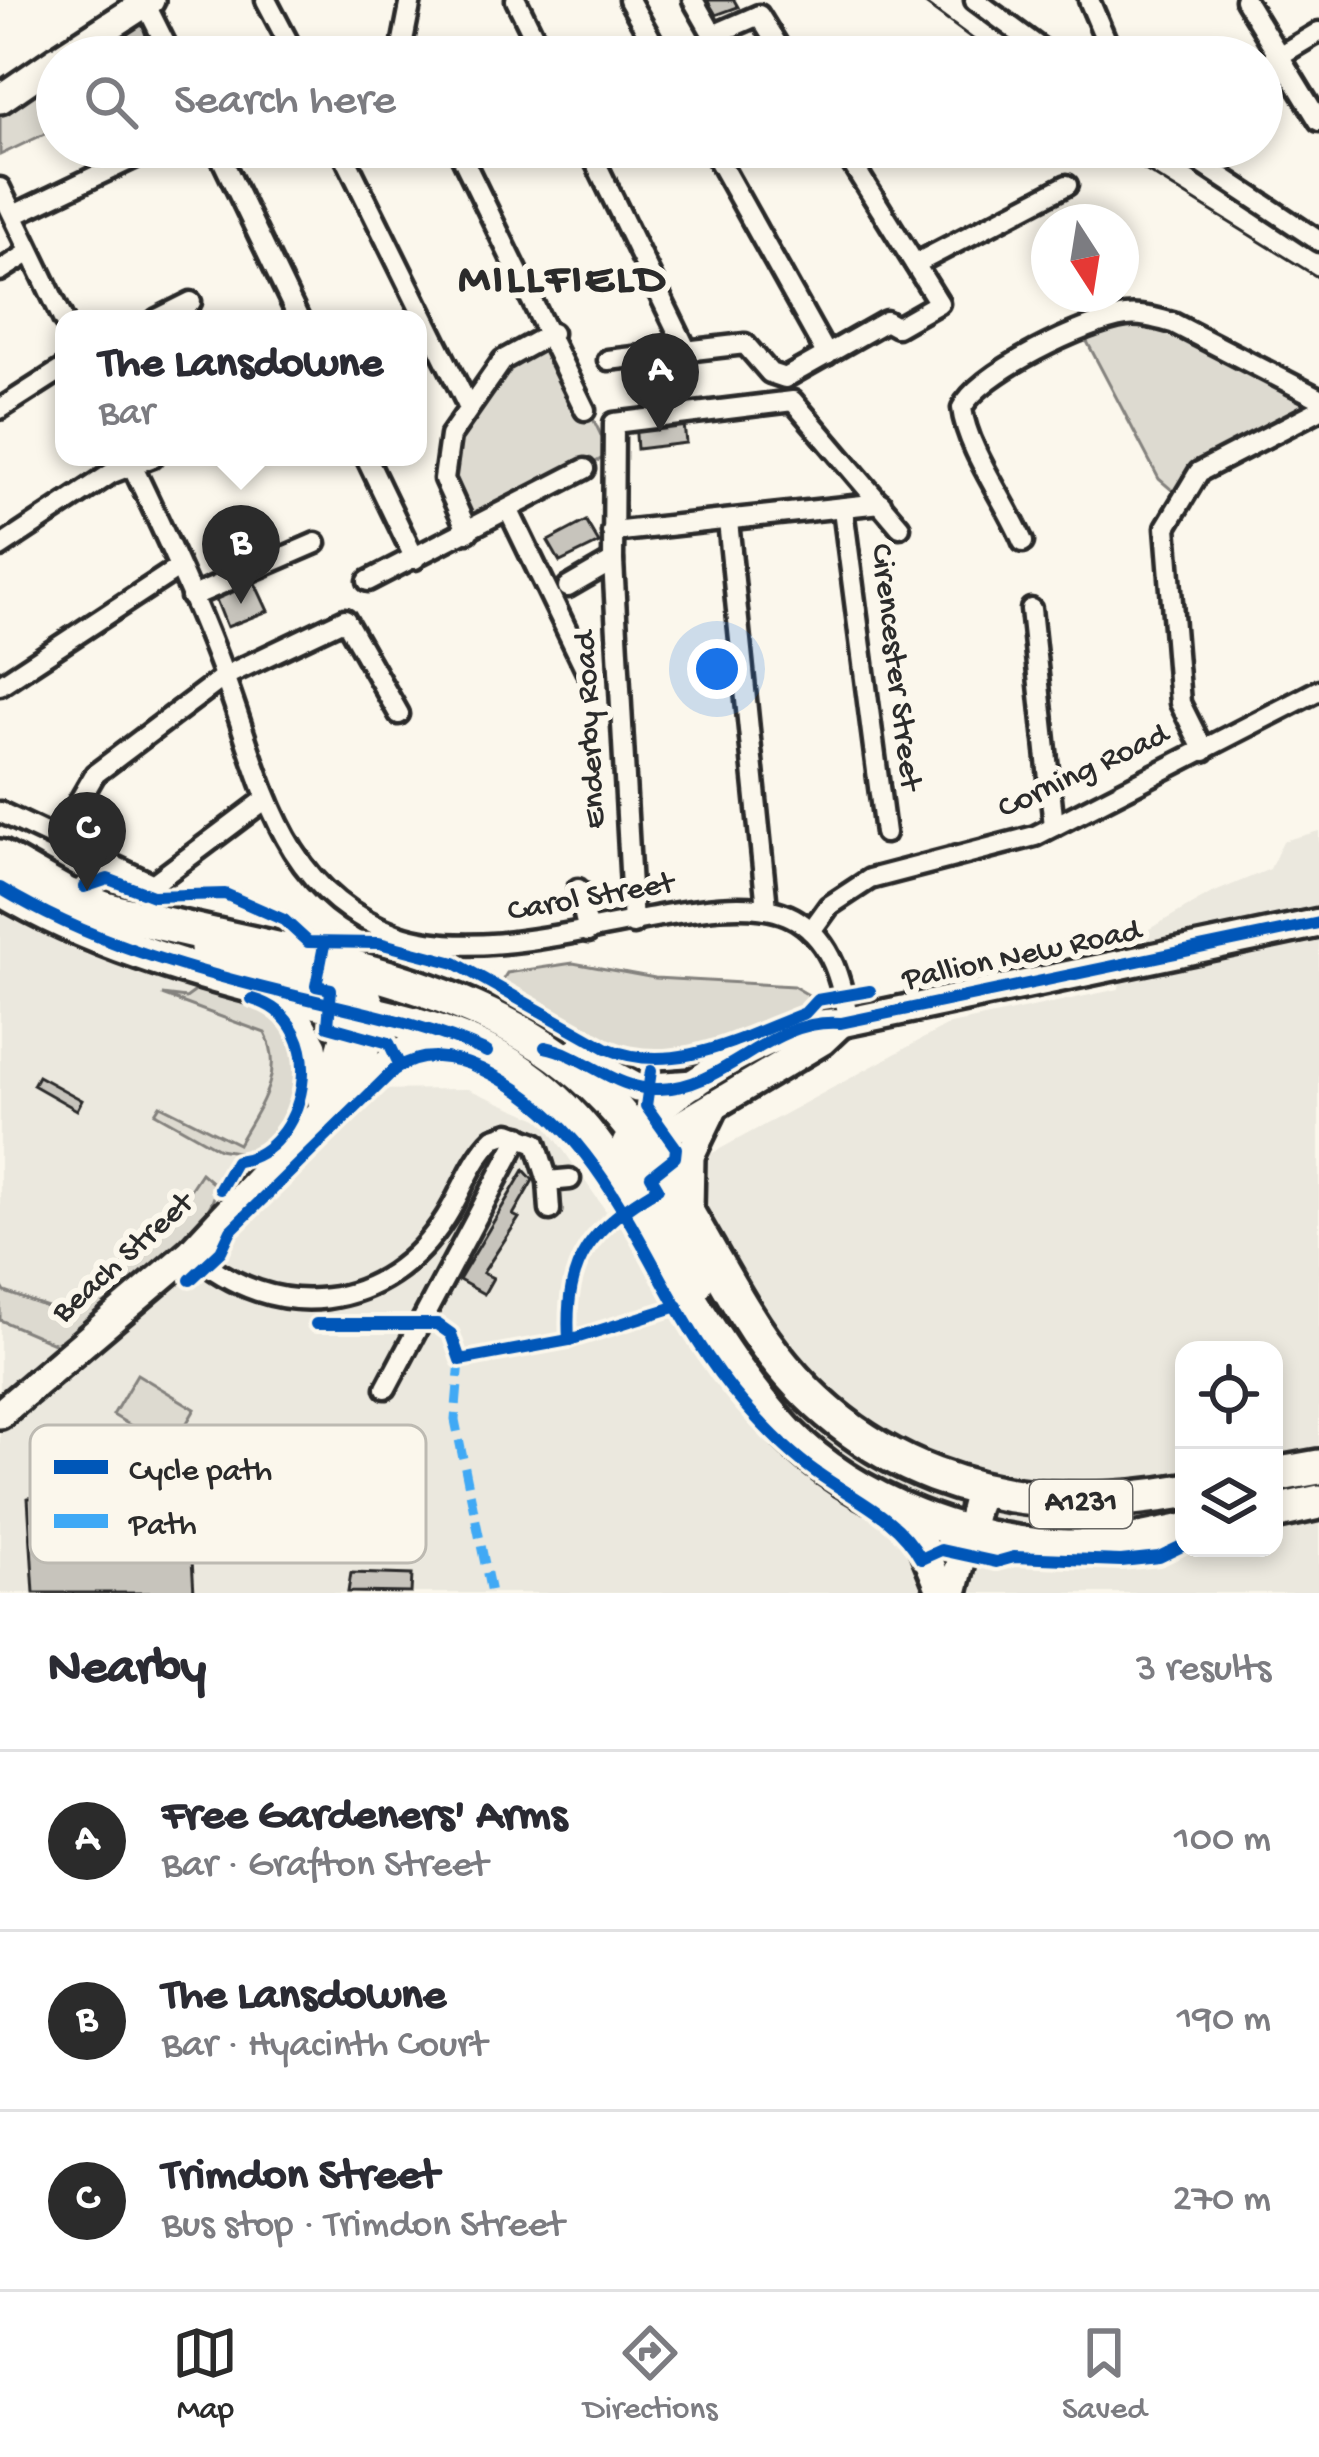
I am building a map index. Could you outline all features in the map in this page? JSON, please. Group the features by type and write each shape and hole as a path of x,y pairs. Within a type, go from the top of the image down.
{"highway":[{"name":"A1231","path":"0,857 67,895 136,917 443,996 545,1047 594,1084 630,1147 740,1376 790,1436 887,1499 967,1532 1069,1547 1175,1532"},
{"name":"A1231","path":"0,888 67,924 137,952 284,994 366,1007 458,1039 528,1078 586,1126 630,1147 689,1211 745,1313 808,1393 887,1453 979,1491 1076,1504 1175,1492"},
{"path":"1283,1473 1319,1467"},
{"path":"1283,1510 1319,1502"}],"street":[{"path":"266,0 285,36"},
{"path":"404,36 411,0"},
{"path":"516,0 534,36"},
{"path":"629,0 649,36"},
{"path":"693,0 713,35 759,15 772,36"},
{"path":"975,0 1024,36"},
{"path":"1089,0 1105,36"},
{"path":"1245,0 1261,36"},
{"path":"90,36 134,4 157,36"},
{"path":"1283,53 1319,32"},
{"path":"0,99 36,75"},
{"path":"1283,75 1319,121"},
{"path":"14,215 113,168"},
{"path":"226,168 295,310"},
{"path":"350,168 421,310"},
{"path":"469,168 552,333 585,410"},
{"path":"598,168 687,351"},
{"path":"723,168 827,355"},
{"path":"608,360 745,344 770,373 785,378 886,321 897,327 940,303 855,168"},
{"path":"1208,168 1319,242"},
{"path":"915,264 1067,185"},
{"path":"0,188 59,310"},
{"path":"0,271 30,252"},
{"path":"175,310 191,302"},
{"path":"1023,542 965,430 962,408 987,377 1123,316 1150,317 1173,323 1319,398"},
{"path":"427,323 467,404"},
{"path":"468,532 444,479 450,436 467,404 511,353 552,333"},
{"path":"0,409 55,374"},
{"name":"Enderby Road","path":"633,924 613,561 614,423 793,401 881,503"},
{"path":"1204,751 1180,703 1166,527 1199,472 1319,410"},
{"path":"0,547 122,466"},
{"name":"Carol Street","path":"132,466 225,676 242,742 266,799 320,887 378,927 453,947 524,944 728,906 767,908 811,931"},
{"path":"370,466 416,559"},
{"path":"368,581 585,469"},
{"path":"612,532 881,503 900,527"},
{"name":"Cirencester Street","path":"843,509 885,833"},
{"path":"509,511 586,670"},
{"path":"728,520 767,908"},
{"path":"191,597 316,543"},
{"path":"568,587 613,561"},
{"path":"0,685 178,568"},
{"path":"1031,609 1054,826"},
{"path":"57,839 95,774 225,676 345,619 399,713"},
{"name":"Corning Road","path":"811,931 829,906 870,879 1035,836 1319,690"},
{"path":"0,812 153,884 266,799"},
{"path":"578,889 588,932"},
{"path":"136,917 159,936 348,985 366,1007 401,983"},
{"name":"Pallion New Road","path":"845,1022 1319,922"},
{"path":"630,1147 706,1094 822,1041 845,1022 836,969 811,931"},
{"path":"284,994 337,1098 405,1050 458,1039"},
{"name":"Beach Street","path":"0,1414 191,1252 337,1098 366,1007"},
{"path":"545,1047 572,1052 637,1088 706,1094"},
{"path":"689,1211 690,1156 706,1094"},
{"path":"386,1388 520,1136"},
{"path":"191,1252 251,1292 315,1301 351,1294 394,1273 429,1240 494,1138 520,1136 540,1148 550,1210"},
{"path":"548,1181 570,1179"},
{"path":"953,1593 979,1491"},
{"path":"887,1499 922,1544 942,1593"}],"shaded area":[{"path":"36,74 36,138 0,155 0,99"},
{"path":"1150,317 1319,398 1319,410 1217,461 1180,497 1159,479 1082,332"},
{"path":"552,333 610,454 468,532 444,479 446,450 490,374"},
{"path":"1319,831 1319,1593 0,1593 0,1421 358,1090 468,1089 543,1121 606,1211 950,1024 1119,989 1125,943 1210,894 1270,869 1283,841"},
{"path":"0,899 271,1000 299,1035 307,1079 297,1115 168,1261 0,1396"},
{"path":"573,963 655,978 793,986 817,1000 805,1013 698,1053 652,1059 606,1048 497,989 507,973"},
{"path":"197,990 262,1007 284,1026 293,1044 296,1065 288,1108 278,1127 248,1154 219,1149 155,1113 160,1105 238,1144 267,1090 272,1062 265,1033 162,995 186,998"},
{"path":"201,1173 215,1185 212,1203 198,1223 151,1270 56,1344 0,1320 0,1284 5,1292 67,1314 166,1226"},
{"path":"137,1374 195,1409 186,1425 130,1425 113,1415"}],"building":[{"path":"707,0 734,0 738,7 716,15"},
{"path":"142,24 146,36 123,36"},
{"path":"683,415 686,443 637,449 635,421"},
{"path":"586,521 599,543 560,562 548,541"},
{"path":"254,581 268,611 227,627 215,597"},
{"path":"38,1076 82,1100 77,1110 33,1085"},
{"path":"524,1170 533,1180 513,1215 519,1218 483,1273 493,1278 484,1294 459,1280"},
{"path":"32,1563 192,1563 194,1593 34,1593"},
{"path":"351,1573 412,1575 411,1593 348,1592"}],"tram line":[{"path":"920,0 969,36"},
{"path":"1142,168 1319,278"}],"marked path":[{"path":"460,1360 455,1420 491,1593"}],"cycle path":[{"path":"84,887 108,879 153,896 225,894 284,920 308,942 379,943 455,963 606,1048 631,1056 682,1056 707,1050 805,1013 817,1000 870,991"},
{"path":"0,888 138,951 412,1025 487,1052"},
{"path":"545,1047 628,1084 659,1089 683,1086 770,1041 815,1024 841,1023 1319,923"},
{"path":"324,945 316,986 331,989 328,1026 389,1043 400,1066"},
{"path":"220,1189 236,1161 260,1153 280,1136 302,1086 295,1033 278,1012 252,999"},
{"path":"190,1280 221,1251 231,1230 394,1070 426,1058 459,1061 529,1098 568,1134 629,1220 710,1361 743,1403 806,1465 888,1520 921,1559 941,1550 996,1562 1014,1557 1121,1561 1159,1557 1175,1549"},
{"path":"569,1340 572,1288 587,1248 616,1217 658,1188 651,1176 675,1157 676,1148 646,1106 651,1071"},
{"path":"316,1324 437,1324 451,1334 460,1360 569,1340 678,1306"}],"place":[{"name":"Free Gardeners' Arms","path":"660,432"},
{"name":"The Lansdowne","path":"241,604"},
{"name":"Trimdon Street","path":"87,891"}],"district":[{"name":"MILLFIELD","path":"563,281"}]}
